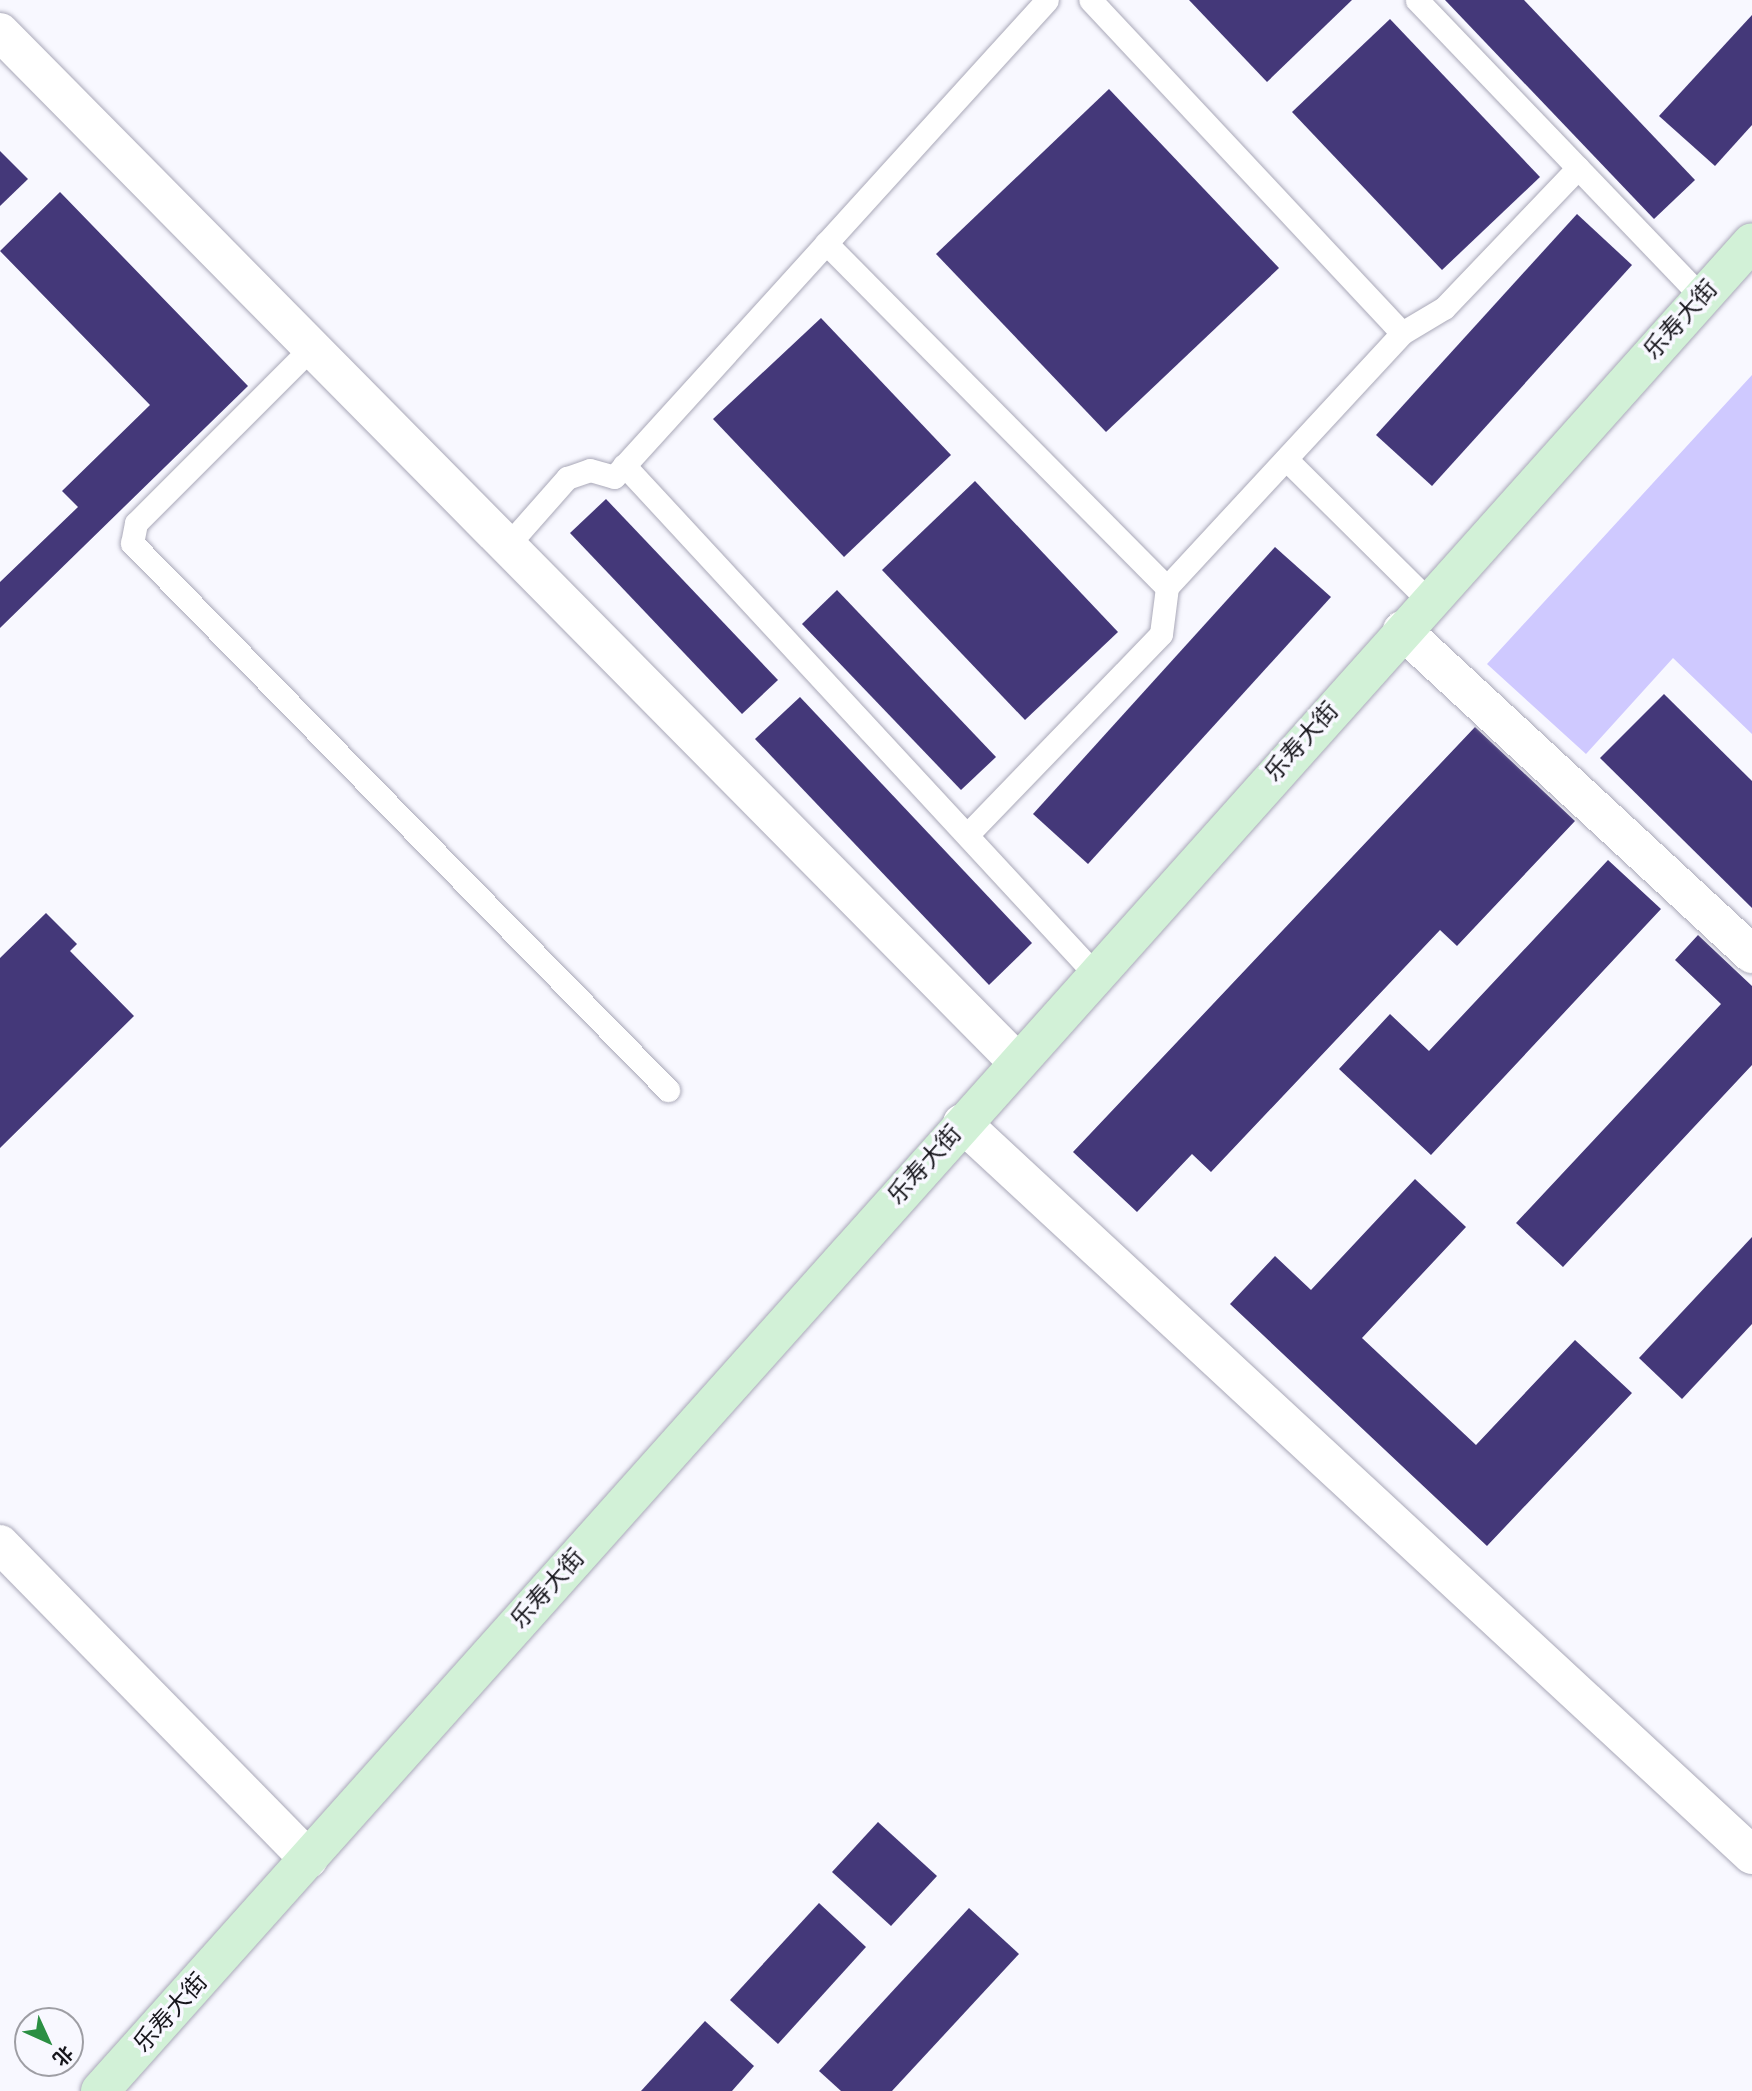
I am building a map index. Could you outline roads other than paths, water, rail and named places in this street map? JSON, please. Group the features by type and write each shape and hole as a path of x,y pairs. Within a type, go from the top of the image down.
{"main road":[{"name":"乐寿大街","path":"100,2091 1402,630 1752,242"}],"street":[{"path":"0,32 1017,1062"},
{"path":"1402,630 1752,954"},
{"path":"962,1123 1752,1855"},
{"path":"0,1544 309,1859"}],"lane":[{"path":"507,545 567,478 590,470 614,477 1047,0"},
{"path":"1090,0 1402,333"},
{"path":"1417,0 1702,297"},
{"path":"967,835 1161,634 1167,587 1402,333 1444,308 1578,168"},
{"path":"826,243 1167,587"},
{"path":"312,347 136,523 132,543 668,1090"},
{"path":"1286,459 1429,601"},
{"path":"624,465 1095,974"}]}
